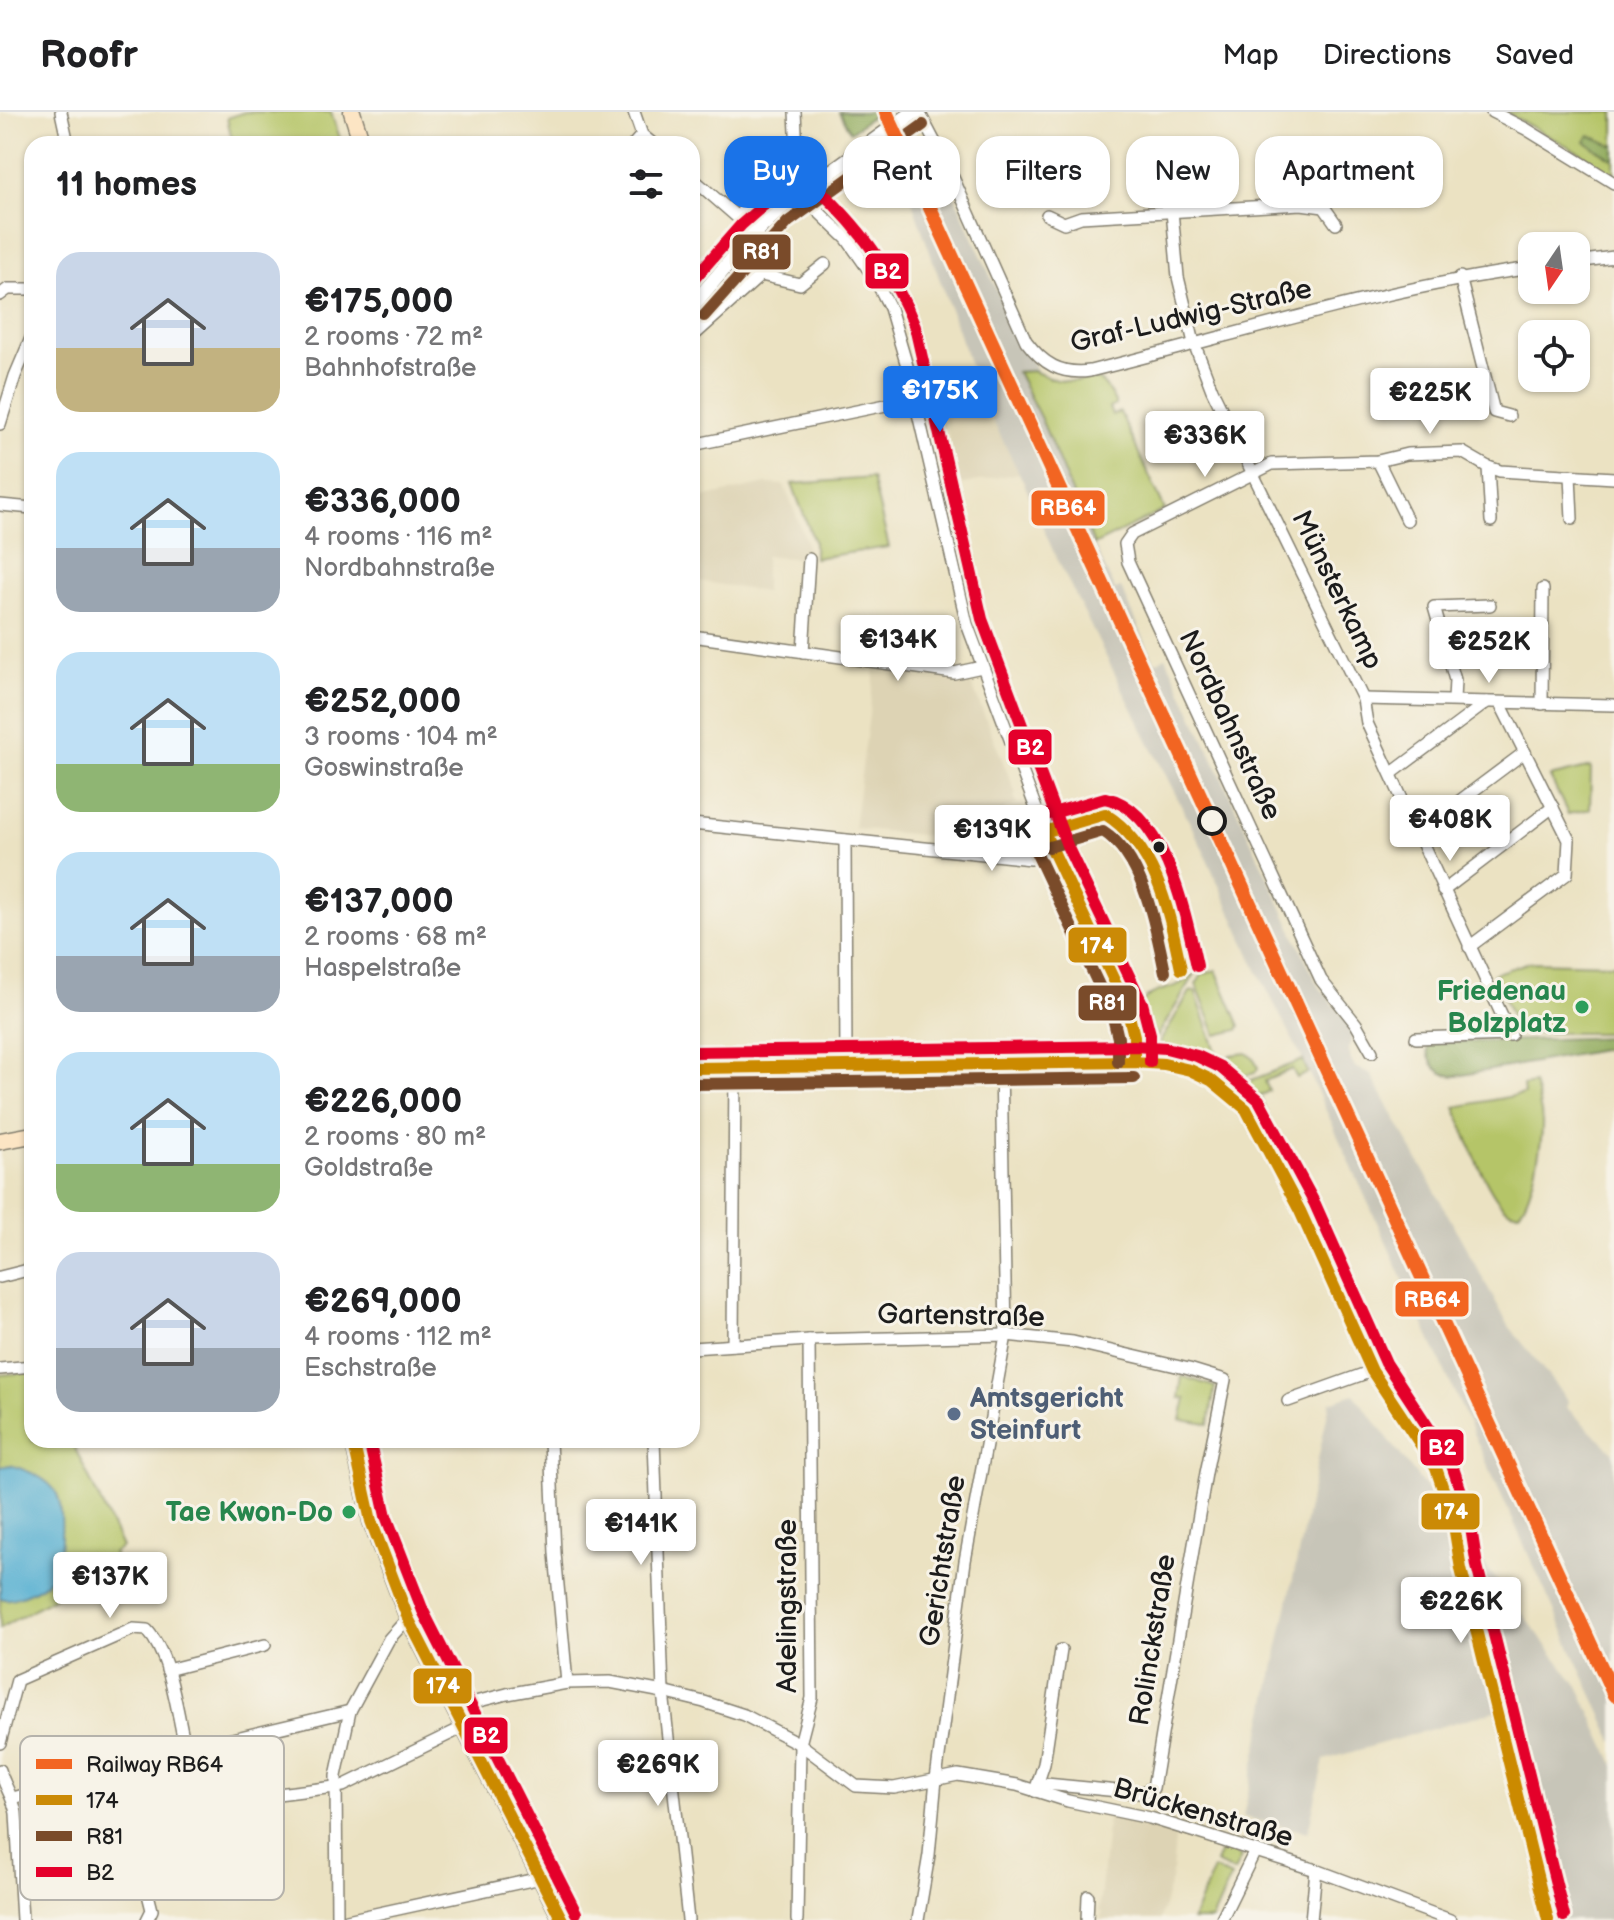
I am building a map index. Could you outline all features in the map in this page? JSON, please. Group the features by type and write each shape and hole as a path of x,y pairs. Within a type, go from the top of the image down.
{"main road":[{"path":"352,112 360,136"},
{"path":"0,1141 24,1136"},
{"path":"355,1448 371,1521 408,1618 562,1920"}],"street":[{"path":"61,112 66,136"},
{"path":"634,112 637,136"},
{"path":"700,185 737,217 797,152 795,112"},
{"path":"827,175 917,112"},
{"name":"Graf-Ludwig-Straße","path":"917,112 951,173 1032,349 1046,363 1062,371 1081,372 1106,367 1460,277 1518,270"},
{"path":"1492,112 1526,129 1614,183"},
{"path":"1047,215 1064,223 1081,217 1301,204 1324,207 1336,224"},
{"path":"700,297 753,235 784,208"},
{"path":"815,208 847,239 883,293 899,331 960,600 1053,854 1127,1008 1134,1036 1134,1062"},
{"name":"Münsterkamp","path":"1172,211 1178,277 1194,343 1212,390 1363,699 1367,723 1511,1035 1416,1038"},
{"path":"1590,260 1614,257"},
{"path":"700,330 761,275 800,284 825,264"},
{"path":"1460,277 1494,412 1509,416"},
{"path":"0,295 8,289 24,289"},
{"path":"0,424 24,355"},
{"path":"700,443 915,399"},
{"name":"Nordbahnstraße","path":"1372,1052 1356,1024 1321,980 1125,552 1125,544 1132,534 1272,464 1378,461 1407,454 1462,452 1500,471 1614,478"},
{"path":"1378,461 1407,520"},
{"path":"1488,467 1491,521"},
{"path":"1570,475 1572,519"},
{"path":"0,505 24,507"},
{"path":"803,652 809,559"},
{"path":"1542,704 1543,589"},
{"path":"1454,700 1455,680 1434,607 1490,605"},
{"path":"700,637 954,673 982,667"},
{"path":"1363,699 1614,705"},
{"path":"1392,773 1487,702"},
{"path":"1469,947 1567,874 1569,840 1500,703"},
{"path":"1418,832 1525,752"},
{"path":"1443,891 1553,807"},
{"path":"700,825 1031,859 1053,854"},
{"path":"845,840 846,1065"},
{"path":"700,1068 1164,1064 1190,1070 1211,1080 1246,1109 1300,1211 1368,1373 1426,1450 1447,1494 1461,1569 1548,1920"},
{"name":"Gerichtstraße","path":"918,1920 929,1855 965,1561 1006,1335 1001,1065"},
{"path":"733,1345 735,1066"},
{"path":"0,1277 24,1271"},
{"name":"Gartenstraße","path":"700,1347 809,1340 1006,1335 1073,1342 1225,1380"},
{"name":"Adelingstraße","path":"797,1920 800,1744 812,1698 809,1340"},
{"path":"0,1369 24,1367"},
{"path":"1288,1401 1368,1373"},
{"name":"Rolinckstraße","path":"1035,1791 1046,1784 1139,1793 1153,1788 1206,1473 1225,1380"},
{"path":"550,1448 555,1553 567,1683"},
{"path":"654,1448 663,1692 688,1920"},
{"path":"337,1920 335,1787 350,1711 389,1639 408,1618"},
{"path":"0,1743 17,1680 133,1629 147,1630 155,1639 167,1670 183,1736"},
{"path":"167,1670 265,1645"},
{"path":"1035,1791 1044,1764 1061,1650"},
{"name":"Brückenstraße","path":"455,1707 567,1683 610,1682 663,1692 744,1715 800,1744 856,1786 894,1788 958,1775 1017,1785 1068,1801 1150,1818 1192,1831 1316,1870 1450,1920"},
{"path":"245,1736 350,1711"},
{"path":"284,1795 343,1786 464,1727"},
{"path":"0,1770 4,1785 13,1798 20,1878"},
{"path":"13,1798 20,1796"},
{"path":"1221,1920 1255,1851"},
{"path":"1311,1920 1316,1870"},
{"path":"347,1920 541,1878"},
{"path":"1087,1920 1088,1896"},
{"path":"21,1900 22,1920"},
{"path":"147,1920 152,1910 149,1900"}],"shaded area":[{"path":"914,208 960,208 1020,342 1038,372 1017,372 1041,419 1115,590 1121,588 1155,662 1166,657 1317,984 1349,1024 1352,1034 1349,1050 1351,1061 1356,1068 1370,1073 1509,1326 1568,1401 1566,1407 1614,1453 1614,1742 1303,1060 1257,970 1199,841 1054,553 1024,483 982,399"},
{"path":"973,378 1019,473 959,485 938,388"},
{"path":"766,484 784,485 806,541 807,559 765,556 765,592 700,581 700,498"},
{"path":"875,670 972,685 1016,794 1017,804 1003,811 1015,845 854,828"},
{"path":"1354,1394 1578,1686 1614,1764 1614,1920 1550,1920 1498,1710 1324,1760 1308,1832 1243,1817 1330,1402"},
{"path":"1108,1817 1176,1832 1171,1881 1160,1920 1101,1920 1102,1912 1099,1911"}],"green space":[{"path":"245,112 331,112 339,136 231,136 227,118"},
{"path":"839,112 872,112 874,115 850,132"},
{"path":"1504,112 1614,112 1614,175 1579,152"},
{"path":"1589,135 1614,146 1614,160 1585,142"},
{"path":"751,208 761,208 747,225 741,220"},
{"path":"1032,371 1057,380 1092,379 1104,384 1116,405 1109,408 1112,415 1120,412 1165,510 1094,545 1041,419 1017,372"},
{"path":"872,478 889,547 814,558 814,541 792,484"},
{"path":"1591,767 1590,809 1568,814 1550,777"},
{"path":"1530,962 1614,964 1614,1033 1519,1033 1493,974"},
{"path":"1216,970 1240,1026 1238,1030 1216,1035 1196,984 1202,975"},
{"path":"1196,971 1157,1037 1139,1007 1153,993 1181,984"},
{"path":"1195,991 1217,1060 1203,1054 1163,1047 1160,1042 1190,992"},
{"path":"1614,1037 1614,1048 1457,1076 1445,1074 1436,1068 1430,1059 1428,1047 1432,1043"},
{"path":"1246,1053 1253,1057 1258,1068 1255,1073 1241,1077 1226,1069 1227,1059 1231,1055"},
{"path":"1303,1060 1308,1073 1297,1078 1292,1069 1265,1081 1269,1091 1260,1096 1271,1124 1257,1097 1244,1083"},
{"path":"1534,1084 1542,1116 1541,1142 1524,1205 1519,1212 1514,1212 1507,1209 1492,1192 1455,1107 1524,1094 1523,1086"},
{"path":"24,1373 24,1448 75,1448 122,1547 113,1553 117,1562 0,1628 0,1375"},
{"path":"1182,1376 1215,1387 1209,1424 1181,1420 1186,1399 1179,1398"},
{"path":"1223,1847 1241,1857 1234,1872 1216,1863"},
{"path":"1214,1869 1231,1877 1212,1920 1192,1920"}],"water":[{"path":"10,1465 36,1475 53,1488 59,1502 61,1538 58,1563 50,1579 31,1592 6,1599 0,1598 0,1467"}],"rail line":[{"name":"RB64","path":"886,112 1614,1695"}],"transit line":[{"name":"R81","path":"704,316 788,222 923,125"},
{"name":"B2","path":"700,272 741,225 791,181 801,178 811,182 858,231 896,286 915,327 982,619 1068,848 1142,1003 1150,1034 1150,1062"},
{"name":"B2","path":"1039,817 1105,798 1126,806 1143,822 1158,843 1169,867 1197,966"},
{"name":"174","path":"1044,832 1105,814 1123,828 1149,862 1158,882 1181,969"},
{"name":"R81","path":"1049,847 1103,831 1117,843 1129,858 1146,895 1165,972"},
{"name":"174","path":"1044,832 1127,1008 1134,1036 1134,1062"},
{"name":"R81","path":"1030,839 1112,1013 1118,1038 1118,1062"},
{"name":"B2","path":"700,1052 1166,1048 1197,1056 1220,1067 1259,1100 1315,1204 1386,1363 1451,1462 1469,1515 1477,1566 1564,1916"},
{"name":"174","path":"700,1068 1164,1064 1190,1070 1211,1080 1246,1109 1300,1211 1372,1371 1436,1468 1453,1519 1461,1569 1548,1920"},
{"name":"R81","path":"700,1084 1134,1078"},
{"name":"174","path":"355,1448 371,1521 408,1618 562,1920"},
{"name":"B2","path":"371,1448 386,1516 423,1611 576,1913"}],"place":[{"name":"Friedenau Bolzplatz","path":"1582,1007"},
{"name":"Amtsgericht Steinfurt","path":"954,1414"},
{"name":"Tae Kwon-Do","path":"349,1512"}]}
